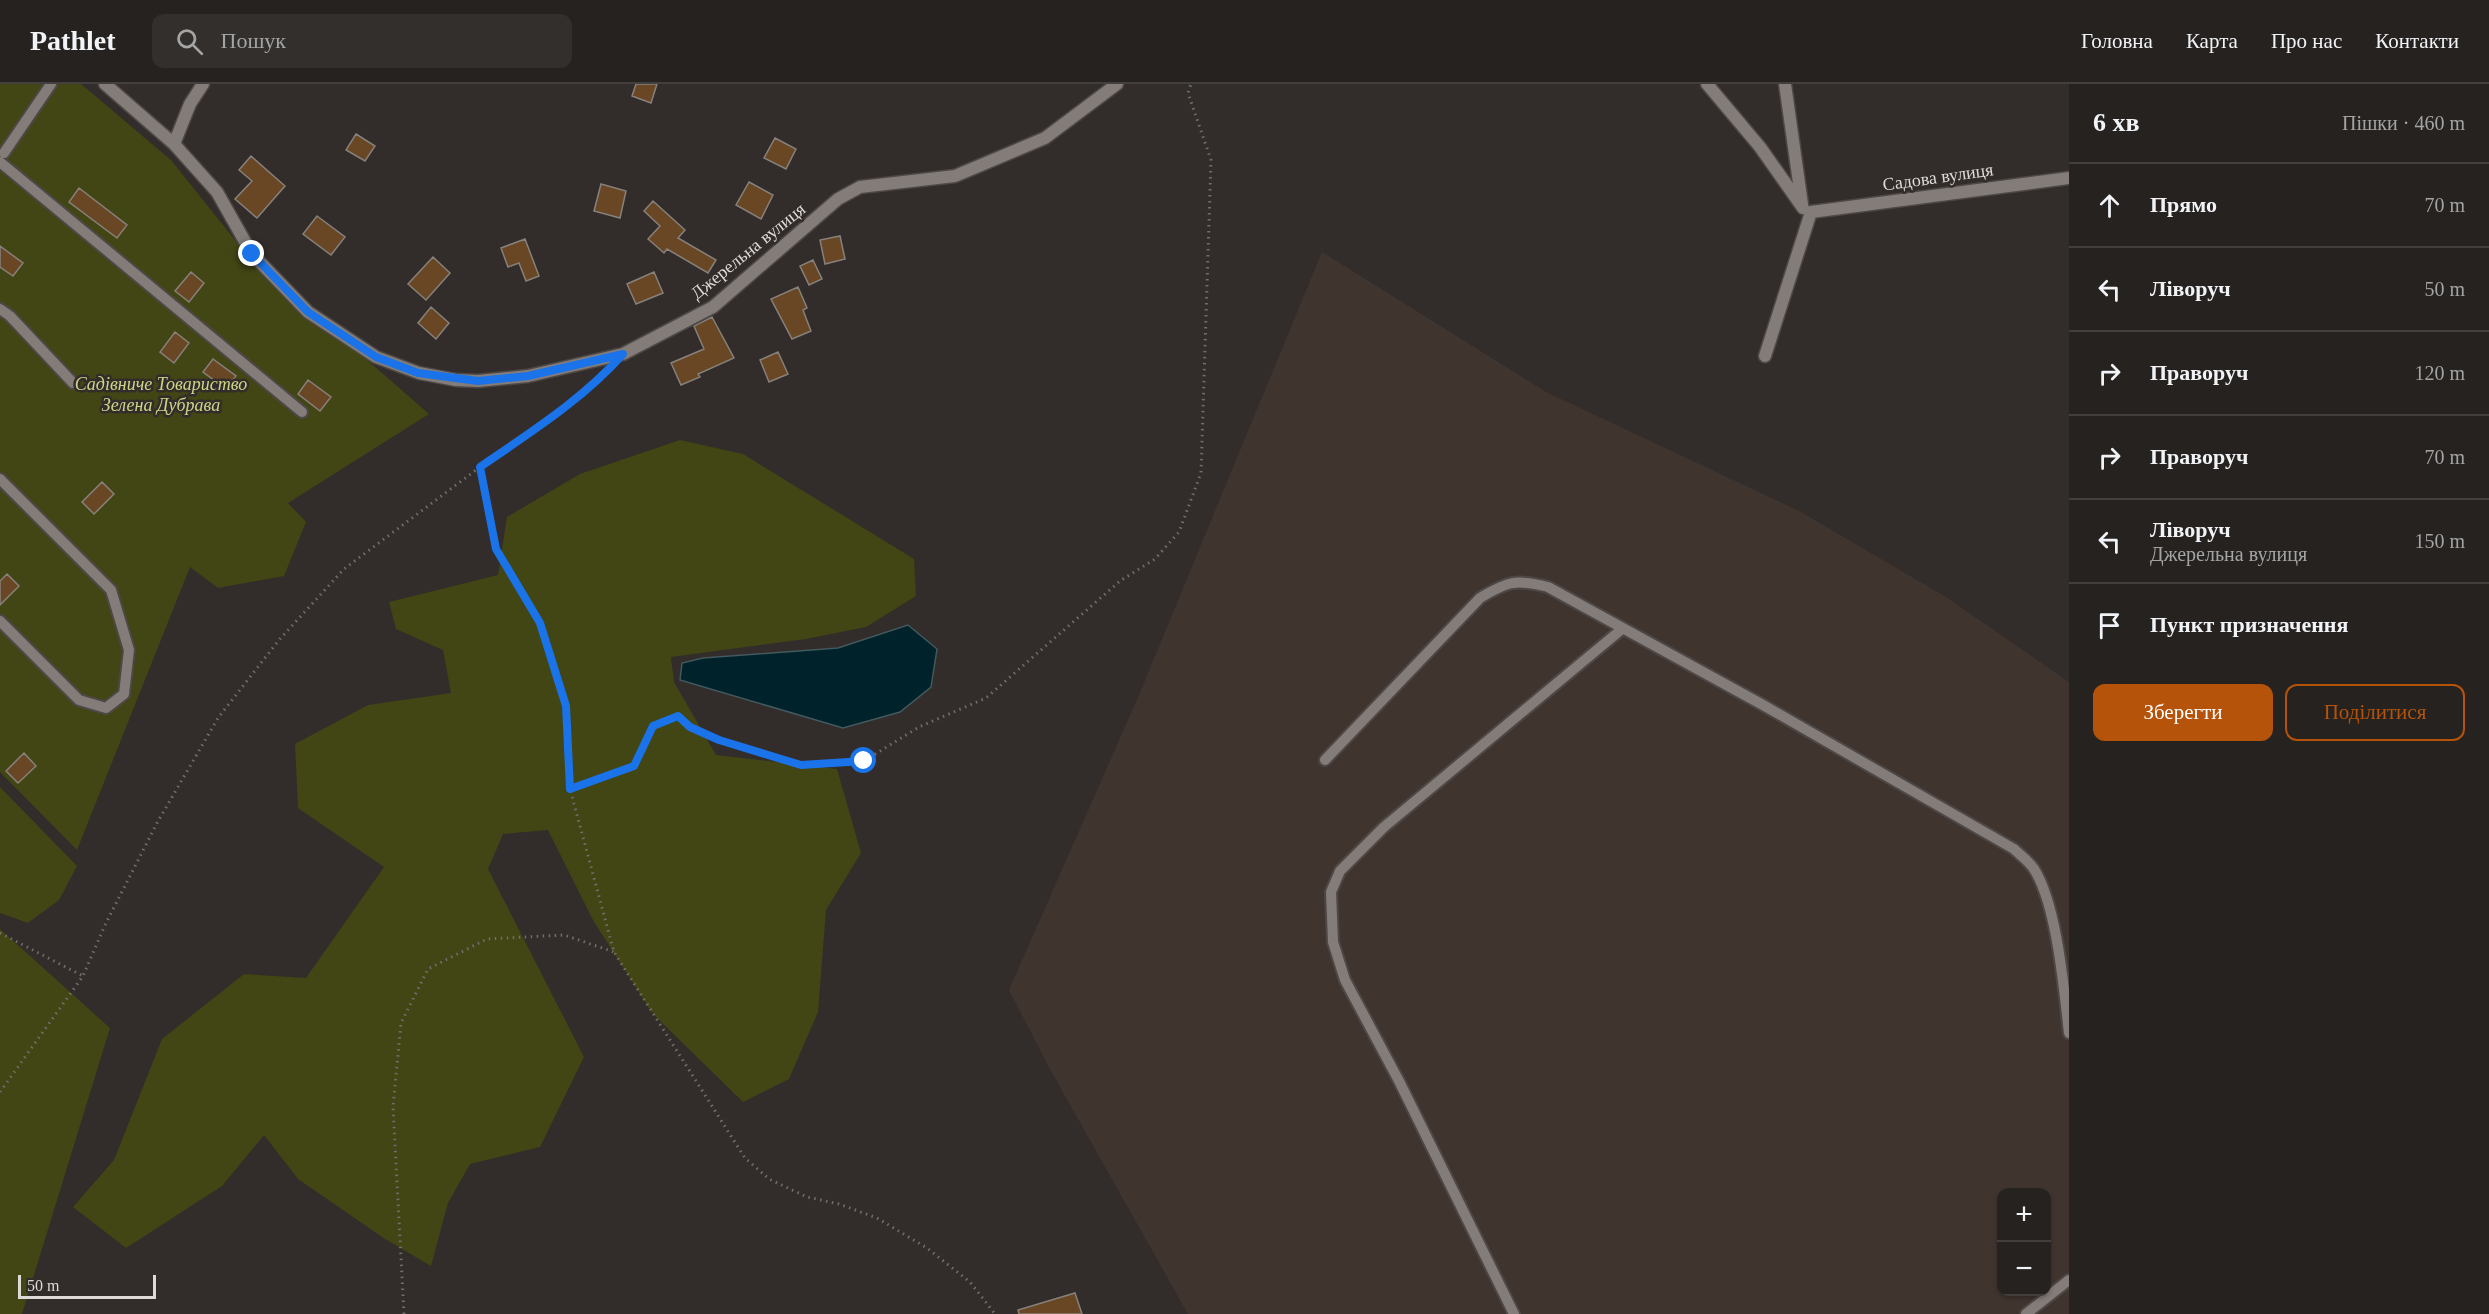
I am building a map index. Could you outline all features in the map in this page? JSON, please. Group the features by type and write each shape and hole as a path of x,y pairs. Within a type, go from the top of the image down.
{"street":[{"name":"Джерельна вулиця","path":"105,84 174,144 217,192 252,254 308,312 376,357 418,373 478,381 528,376 623,354 713,307 838,199 860,187 955,176 1045,138 1117,84"},
{"path":"174,144 190,104 203,84"},
{"path":"1707,84 1760,147 1807,209"},
{"path":"1765,356 1807,209 1785,84"},
{"name":"Садова вулиця","path":"1807,209 2069,178"}],"lane":[{"path":"51,84 1,156 302,412"},
{"path":"0,309 10,316 73,383"},
{"path":"0,479 111,590 129,650 124,694 106,708 79,700 0,621"},
{"path":"1325,760 1480,598 1506,583 1524,581 1548,587 1763,705 2014,849 2034,867 2044,890 2059,956 2069,1034"},
{"path":"1514,1314 1399,1081 1345,980 1333,942 1331,892 1340,871 1384,827 1622,629"},
{"path":"2026,1314 2069,1280"}],"path":[{"path":"570,789 634,766 653,726 678,716 690,727 719,740 801,765 864,761 919,727 986,698 1120,580 1155,559 1179,532 1201,473 1211,160 1188,93 1191,84"},
{"path":"0,1092 83,976 105,925 158,823 218,718 279,640 344,569 480,467 564,410 606,374 623,354"},
{"path":"480,467 496,549 540,623 566,706 570,789 614,952 745,1158 769,1179 807,1197 839,1204 877,1218 927,1248 970,1282 995,1314"},
{"path":"0,933 83,976"},
{"path":"404,1314 393,1107 401,1023 428,969 488,939 564,935 614,952"}],"shaded area":[{"path":"1322,252 1546,392 1799,511 1946,597 2069,682 2069,1314 1188,1314 1051,1071 1009,990 1139,695"}],"green space":[{"name":"Садівниче Товариство Зелена Дубрава","path":"0,84 81,84 171,160 247,255 429,414 288,503 306,522 284,576 218,588 190,567 77,850 0,772"},
{"path":"680,440 743,454 914,559 916,596 866,627 806,639 671,657 674,682 716,755 837,769 861,853 826,910 818,1012 789,1079 743,1102 652,1013 593,920 548,830 503,834 488,869 584,1057 540,1147 470,1164 448,1203 431,1266 385,1239 298,1179 264,1135 222,1186 126,1248 73,1207 114,1160 162,1039 244,974 306,978 384,867 298,808 295,744 368,705 451,693 443,650 396,629 389,602 498,575 507,517 580,474"},
{"path":"0,787 77,866 59,900 28,923 0,913"},
{"path":"0,929 110,1028 22,1314 0,1314"}],"water":[{"path":"908,625 937,649 931,687 900,712 843,728 680,680 682,663 703,658 838,648"}],"building":[{"path":"636,84 657,84 651,103 632,96"},
{"path":"356,134 375,146 365,161 346,150"},
{"path":"775,138 796,149 786,169 764,158"},
{"path":"251,156 285,186 257,218 235,199 252,181 239,170"},
{"path":"749,182 773,195 761,219 736,205"},
{"path":"601,184 626,191 620,218 594,211"},
{"path":"79,188 127,225 117,238 69,202"},
{"path":"653,201 685,230 678,238 716,260 708,273 667,249 664,253 648,239 660,226 644,211"},
{"path":"317,216 345,237 331,255 303,234"},
{"path":"840,236 845,259 825,264 820,240"},
{"path":"525,239 539,276 526,281 519,263 508,267 501,248"},
{"path":"0,246 23,263 13,276 0,267"},
{"path":"433,257 450,273 426,300 408,284"},
{"path":"813,260 822,279 809,285 800,266"},
{"path":"191,272 204,283 189,302 175,291"},
{"path":"654,272 663,293 636,304 627,284"},
{"path":"798,287 807,308 803,310 811,331 792,339 771,299"},
{"path":"431,307 449,323 436,339 418,323"},
{"path":"712,317 734,358 698,374 700,377 681,385 671,363 704,349 694,326"},
{"path":"175,332 189,343 174,363 160,352"},
{"path":"778,352 788,374 769,382 760,360"},
{"path":"213,359 236,376 226,389 203,372"},
{"path":"308,380 331,397 320,411 298,394"},
{"path":"102,482 114,494 94,514 82,502"},
{"path":"7,574 19,586 0,605 0,581"},
{"path":"24,753 36,766 18,783 6,771"},
{"path":"1075,1293 1082,1314 1019,1314 1018,1310"}],"route":[{"path":"252,254 308,312 376,357 418,373 456,380 478,381 528,376 623,354 606,374 564,410 480,467 496,549 540,623 566,706 570,789 634,766 653,726 665,719 678,716 690,727 719,740 801,765 864,761"}]}
